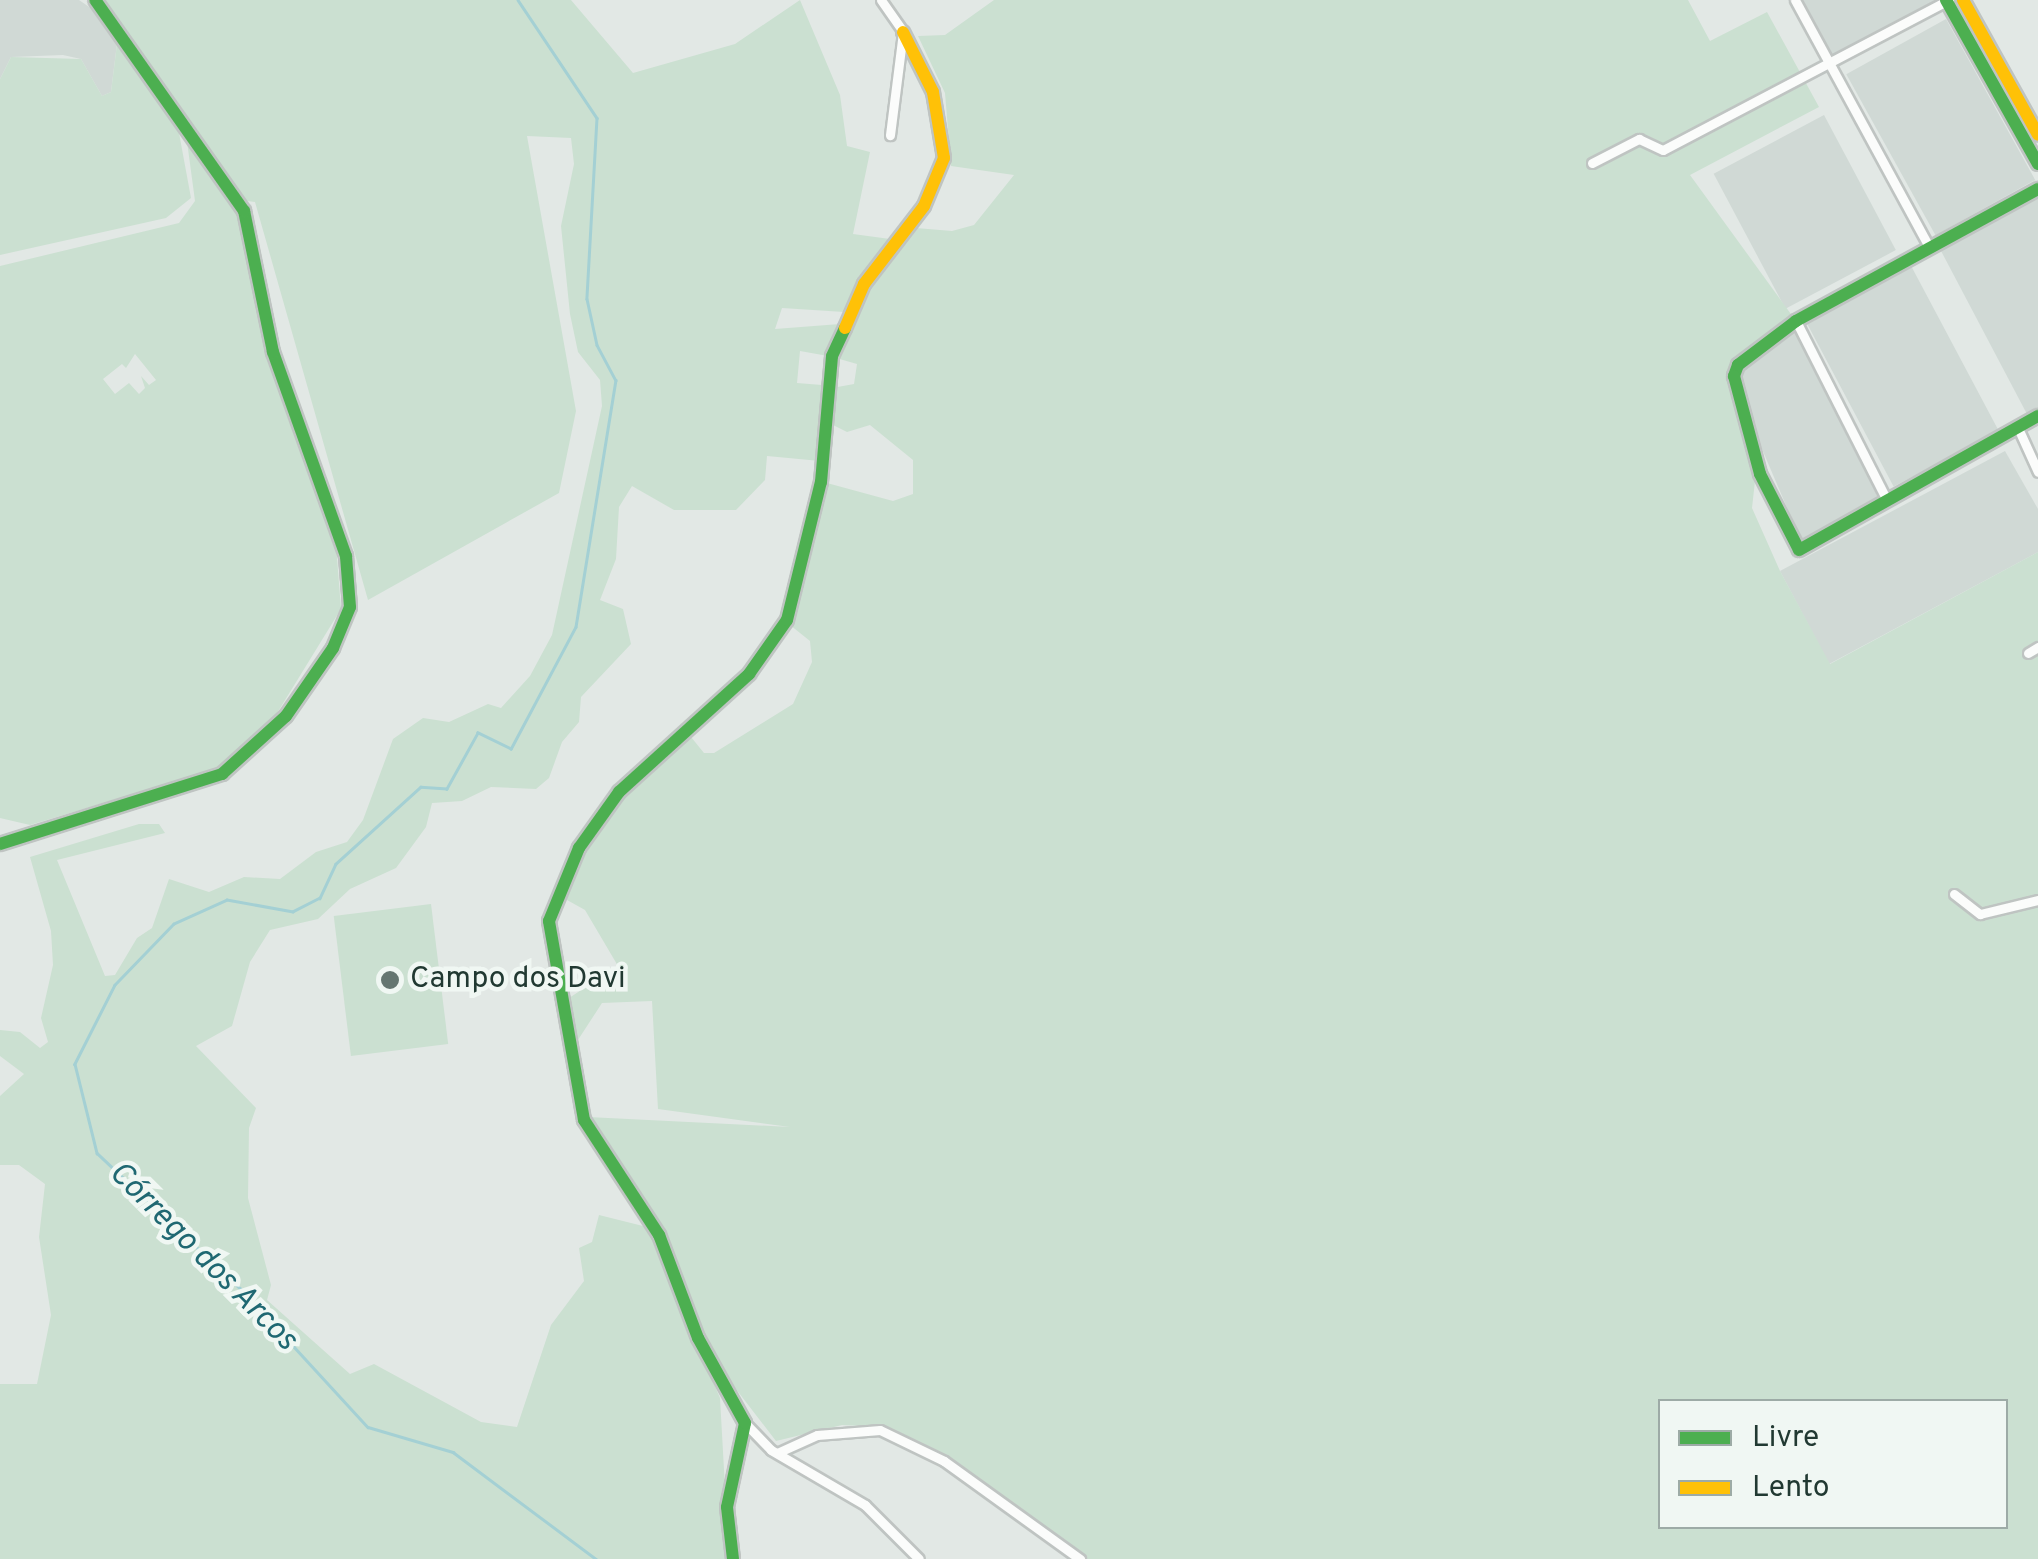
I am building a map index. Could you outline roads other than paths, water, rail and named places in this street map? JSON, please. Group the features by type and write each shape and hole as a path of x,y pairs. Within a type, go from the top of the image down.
{"street":[{"path":"0,844 222,774 286,716 333,648 350,607 346,556 273,352 244,211 95,0"},
{"path":"900,0 885,4 933,92 944,158 924,206 864,284 832,356 821,482 788,620 749,674 619,792 579,848 549,921 549,950 584,1120 659,1234 708,1360 745,1422 778,1453 865,1506 919,1559"},
{"path":"1795,0 1930,246"},
{"path":"1592,162 1639,139 1663,150 1947,0 2038,164"},
{"path":"1963,0 2038,135"},
{"path":"890,134 903,32"},
{"path":"2038,189 1796,320 1738,365 1734,376 1760,474 1791,542 1802,549 2038,416"},
{"path":"1796,320 1887,500"},
{"path":"2018,428 2038,472"},
{"path":"1954,894 1980,914 2038,900"},
{"path":"733,1559 727,1507 745,1422"},
{"path":"778,1453 818,1434 880,1430 944,1460 1080,1559"}],"waterway":[{"name":"Córrego dos Arcos","path":"518,0 597,118 587,299 597,345 616,380 576,627 511,749 478,733 447,789 421,787 336,864 320,898 293,912 227,900 174,924 115,985 75,1064 97,1153 240,1288 368,1427 453,1452 596,1559"}],"place":[{"name":"Campo dos Davi","path":"390,980"}]}
